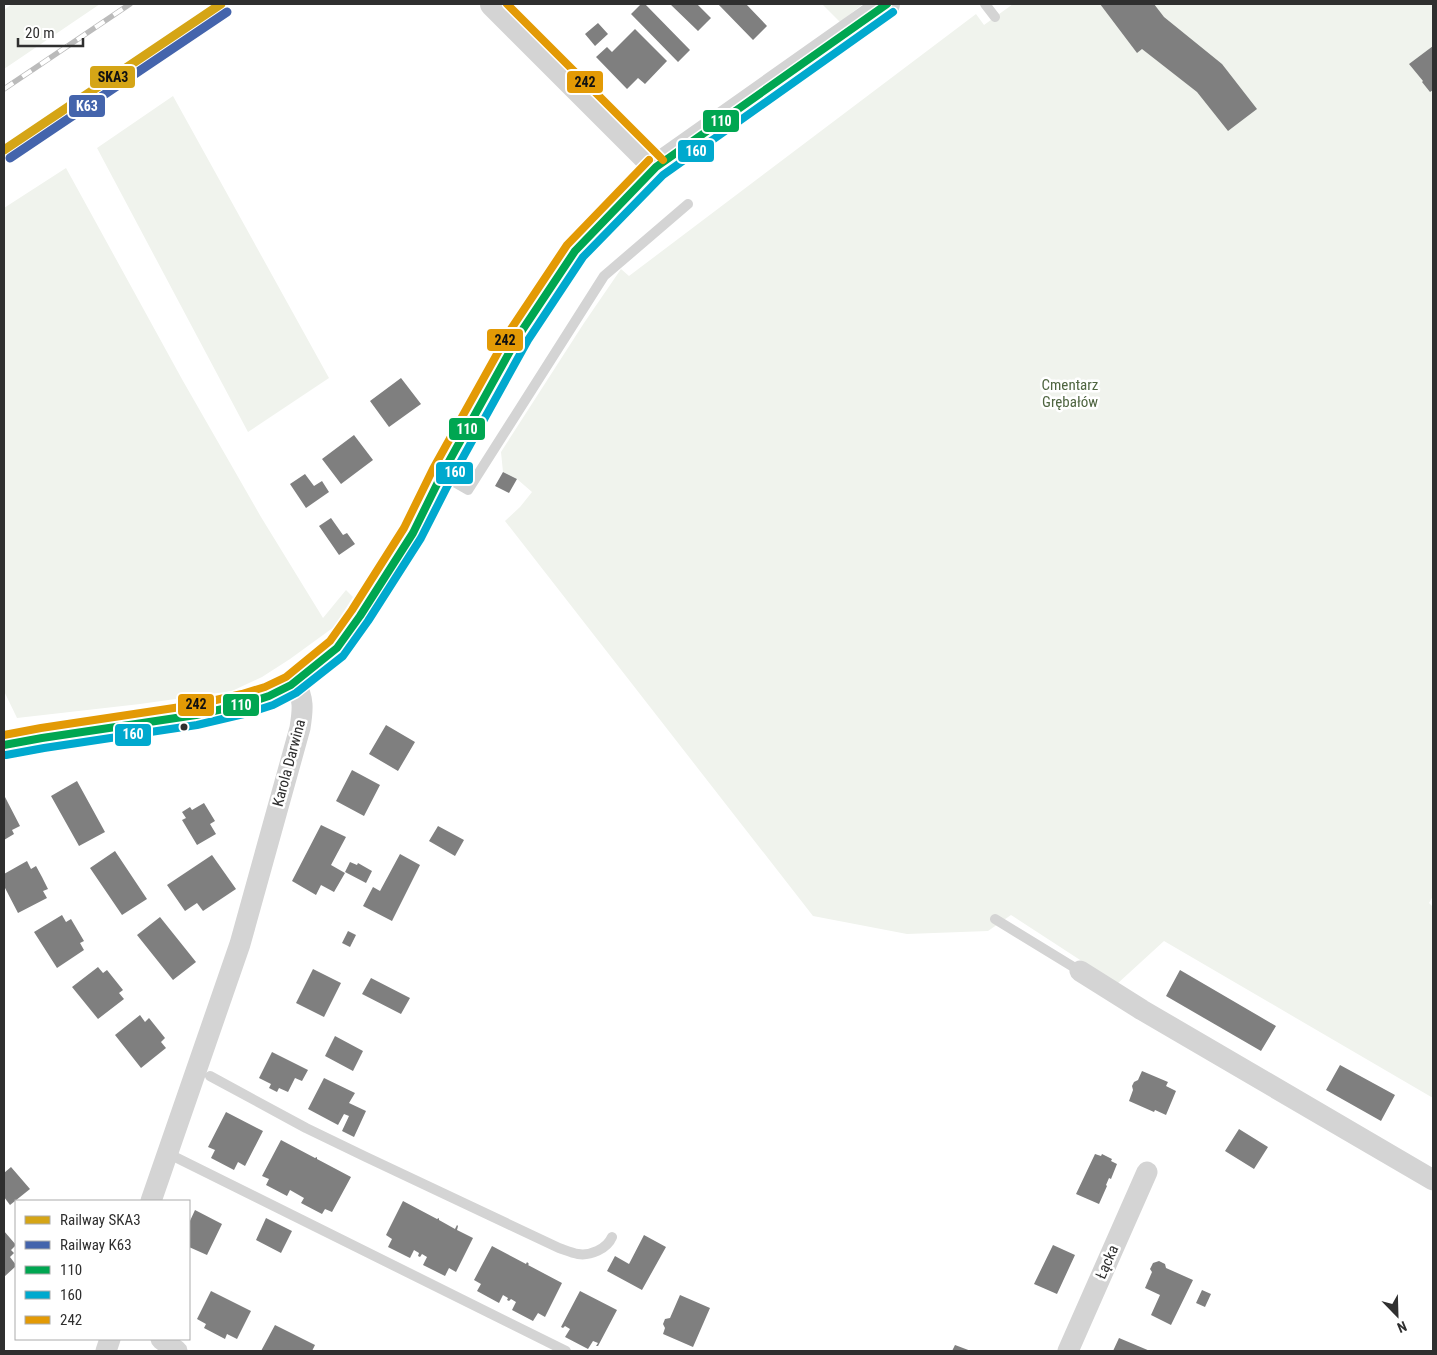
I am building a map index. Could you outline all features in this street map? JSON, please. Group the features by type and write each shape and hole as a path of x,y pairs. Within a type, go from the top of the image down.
{"street":[{"path":"493,4 656,167"},
{"path":"4,745 196,715 245,704 269,696 295,682 337,648 360,616 413,533 442,474 519,335 575,251 656,167 887,4"},
{"name":"Karola Darwina","path":"151,1200 240,944 300,728 304,708 295,682"},
{"path":"1080,971 1142,1010 1433,1180"},
{"name":"Łącka","path":"1068,1351 1146,1172"},
{"path":"162,1340 177,1351"}],"lane":[{"path":"985,4 995,17"},
{"path":"442,474 468,490 604,276 688,204"},
{"path":"995,920 1080,971"},
{"path":"210,1076 306,1128 559,1248 580,1255 593,1253 600,1250 612,1237"},
{"path":"167,1153 566,1351"}],"green space":[{"path":"12,4 100,4 4,69 4,10"},
{"path":"822,4 863,4 840,22"},
{"name":"Cmentarz Grębałów","path":"1013,4 1433,4 1433,896 1429,903 1433,907 1433,1098 1164,941 1117,984 1011,915 988,931 907,934 813,916 505,521 532,492 517,479 503,472 501,452 621,269 629,276 976,14 984,25"},
{"path":"173,96 329,378 248,432 97,148"},
{"path":"66,168 183,381 261,517 323,618 346,590 353,597 334,627 262,677 232,691 17,718 4,691 4,208"}],"building":[{"path":"641,4 645,4 690,50 678,62 631,14"},
{"path":"670,4 697,4 711,18 698,31"},
{"path":"718,4 746,4 767,26 753,40"},
{"path":"1100,4 1154,4 1164,17 1222,64 1257,109 1228,131 1197,92 1142,49 1137,53"},
{"path":"598,23 608,34 595,46 585,34"},
{"path":"635,29 667,61 645,84 638,78 627,89 596,57 607,47 612,52"},
{"path":"1433,46 1433,90 1430,92 1409,64"},
{"path":"401,378 421,404 389,427 370,401"},
{"path":"354,435 373,460 341,484 322,459"},
{"path":"503,472 517,479 509,493 495,486"},
{"path":"305,474 314,486 322,481 329,492 306,508 290,484"},
{"path":"331,518 343,535 347,533 355,544 339,555 319,526"},
{"path":"386,725 415,742 398,771 369,754"},
{"path":"352,770 380,785 364,816 336,801"},
{"path":"77,781 105,832 79,846 51,796"},
{"path":"4,798 20,826 12,830 14,834 4,840"},
{"path":"204,803 215,821 210,824 216,834 197,845 182,820 186,818 182,812 190,807 192,810"},
{"path":"321,825 346,837 331,865 345,873 334,892 321,885 316,895 292,881"},
{"path":"438,826 464,840 455,856 429,841"},
{"path":"115,851 147,899 122,915 90,868"},
{"path":"400,854 420,865 392,921 363,906 373,887 380,891"},
{"path":"212,855 236,889 203,911 197,903 185,911 167,885"},
{"path":"27,861 31,869 36,866 42,877 48,889 43,891 47,898 18,913 4,886 4,874"},
{"path":"350,862 357,865 358,863 372,871 366,883 345,872"},
{"path":"62,915 66,922 71,919 84,941 80,943 84,950 57,968 34,932"},
{"path":"160,917 196,962 173,980 137,935"},
{"path":"348,931 356,935 350,947 342,943"},
{"path":"98,967 103,973 107,970 123,990 119,993 124,999 98,1019 72,987"},
{"path":"313,969 341,983 324,1017 296,1003"},
{"path":"1180,970 1276,1026 1261,1051 1166,996"},
{"path":"371,978 410,998 401,1014 362,994"},
{"path":"140,1015 145,1022 149,1018 165,1038 161,1042 166,1048 141,1068 115,1035"},
{"path":"335,1036 363,1051 353,1071 325,1056"},
{"path":"272,1052 308,1070 302,1081 295,1078 288,1092 279,1088 277,1092 269,1088 271,1084 259,1078"},
{"path":"1340,1065 1395,1095 1381,1121 1326,1090"},
{"path":"1142,1071 1168,1082 1166,1086 1176,1091 1166,1115 1129,1101 1133,1090 1132,1086 1138,1080"},
{"path":"324,1078 355,1093 349,1103 366,1111 354,1137 342,1131 349,1116 344,1114 338,1125 308,1109"},
{"path":"226,1112 263,1131 245,1166 238,1162 234,1170 211,1158 215,1150 208,1147"},
{"path":"1239,1129 1268,1147 1254,1169 1225,1151"},
{"path":"281,1140 315,1158 317,1157 317,1159 351,1177 332,1212 325,1209 322,1214 301,1203 304,1198 290,1190 287,1196 266,1185 269,1179 262,1176"},
{"path":"1095,1154 1101,1156 1102,1154 1117,1164 1111,1179 1109,1178 1099,1204 1076,1194"},
{"path":"11,1167 30,1189 10,1205 4,1197 4,1173"},
{"path":"403,1201 437,1219 439,1218 439,1220 455,1229 457,1225 457,1230 473,1238 456,1272 449,1268 445,1276 423,1265 427,1257 422,1254 420,1257 418,1256 419,1253 414,1250 410,1258 388,1247 392,1239 386,1235"},
{"path":"195,1210 222,1224 207,1255 190,1247 190,1221"},
{"path":"266,1218 292,1231 281,1253 256,1240"},
{"path":"4,1231 15,1244 11,1250 14,1253 10,1257 15,1267 4,1277"},
{"path":"644,1235 666,1247 642,1290 607,1271 615,1256 629,1264"},
{"path":"1053,1245 1075,1255 1057,1294 1034,1284"},
{"path":"492,1246 526,1264 527,1262 528,1265 562,1283 545,1317 538,1313 533,1321 512,1310 516,1302 511,1299 507,1300 508,1298 503,1295 499,1303 477,1291 481,1284 474,1280"},
{"path":"1159,1261 1165,1264 1166,1268 1193,1280 1171,1325 1151,1315 1160,1295 1145,1288 1152,1272 1150,1269 1153,1263"},
{"path":"1202,1290 1211,1294 1205,1307 1196,1303"},
{"path":"211,1291 251,1311 237,1339 227,1334 225,1339 204,1328 206,1324 197,1319"},
{"path":"580,1291 617,1310 598,1346 596,1346 598,1343 593,1341 588,1349 565,1337 570,1329 565,1326 561,1327"},
{"path":"680,1295 710,1308 693,1347 663,1334 665,1319 670,1318"},
{"path":"275,1325 315,1345 312,1351 261,1351"},
{"path":"1119,1338 1150,1351 1113,1351"},
{"path":"955,1345 971,1351 952,1351"}],"railway":[{"path":"4,89 130,4"}],"rail line":[{"name":"SKA3","path":"4,150 221,4"},
{"name":"K63","path":"10,158 227,12"}],"transit line":[{"name":"242","path":"507,4 663,160"},
{"name":"110","path":"4,745 196,715 245,704 269,696 291,685 337,648 360,616 413,533 442,474 519,335 575,251 656,167 887,4"},
{"name":"160","path":"6,755 197,725 248,713 273,705 296,693 343,656 368,621 421,538 451,479 528,340 583,257 663,175 893,12"},
{"name":"242","path":"4,735 194,705 242,694 265,687 286,677 330,641 404,528 433,469 511,329 567,245 649,160"}]}
